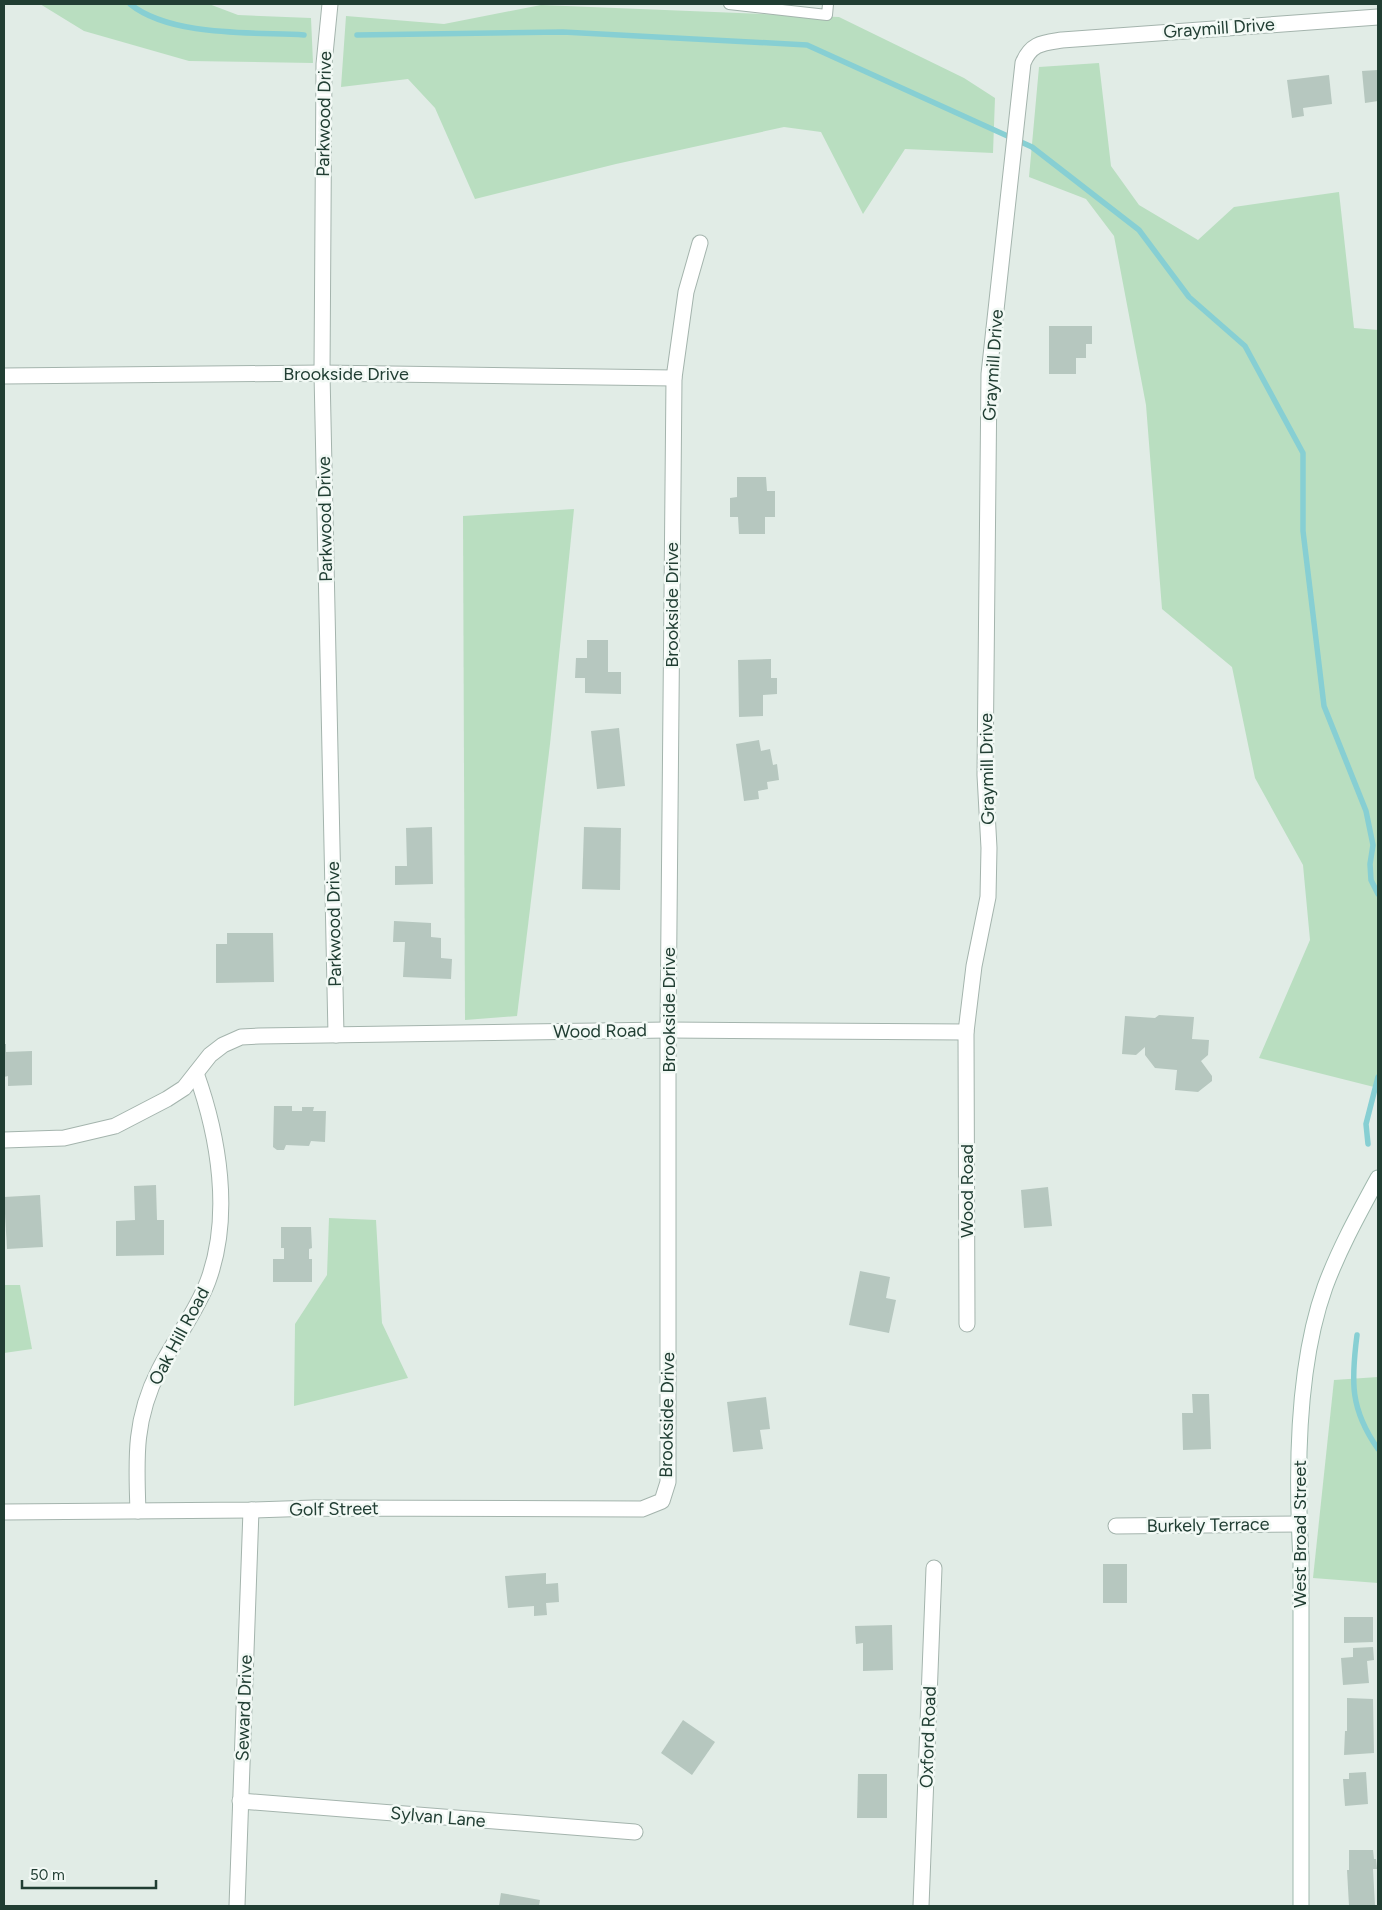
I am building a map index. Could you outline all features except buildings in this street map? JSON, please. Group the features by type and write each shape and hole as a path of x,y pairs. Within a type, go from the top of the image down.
{"street":[{"name":"Parkwood Drive","path":"330,4 324,64 322,373 336,1035"},
{"name":"Graymill Drive","path":"966,1032 974,966 988,897 989,848 985,775 989,374 1023,63 1027,54 1039,44 1062,40 1378,17"},
{"path":"674,378 686,292 700,243"},
{"name":"Brookside Drive","path":"4,376 322,373 674,378 668,1030 668,1482 662,1501"},
{"name":"Wood Road","path":"4,1140 64,1138 115,1126 184,1088 210,1055 223,1045 242,1037 668,1030 966,1032 968,1324"},
{"name":"Oak Hill Road","path":"138,1511 137,1448 139,1425 147,1396 163,1363 198,1305 208,1281 219,1240 221,1217 217,1155 208,1106 196,1073"},
{"name":"West Broad Street","path":"1301,1906 1301,1559 1299,1524 1302,1390 1315,1322 1325,1288 1340,1251 1378,1178"},
{"name":"Golf Street","path":"4,1512 314,1508 642,1509 662,1501"},
{"name":"Seward Drive","path":"237,1906 251,1510"},
{"name":"Burkely Terrace","path":"1116,1526 1299,1524"},
{"name":"Oxford Road","path":"921,1906 934,1568"},
{"name":"Sylvan Lane","path":"240,1801 636,1832"}],"lane":[{"path":"730,4 779,7 827,15 828,4"}],"green space":[{"path":"40,4 209,4 238,15 311,18 313,63 189,61 84,31"},
{"path":"541,5 839,17 964,78 995,98 993,153 905,149 863,214 821,132 784,127 616,164 475,199 435,108 408,79 341,87 346,16 444,24"},
{"path":"1099,63 1111,166 1139,205 1198,240 1234,207 1339,192 1354,328 1378,330 1378,1088 1259,1058 1310,940 1303,865 1255,778 1232,667 1162,609 1146,405 1114,236 1086,199 1029,177 1039,67"},
{"path":"574,509 550,744 517,1016 465,1020 463,516"},
{"path":"329,1218 376,1220 382,1323 408,1378 294,1406 295,1324 327,1275"},
{"path":"4,1285 20,1285 32,1349 4,1353"},
{"path":"1378,1377 1378,1583 1313,1578 1334,1380"}],"waterway":[{"path":"130,4 147,15 190,28 237,33 304,35"},
{"path":"357,35 563,32 807,45 1032,147 1139,230 1189,297 1245,346 1303,453 1303,531 1324,706 1366,811 1373,845 1370,864 1371,880 1378,894"},
{"path":"1368,1144 1366,1124 1378,1077"},
{"path":"1357,1335 1354,1367 1357,1408 1369,1435 1378,1449"}]}
